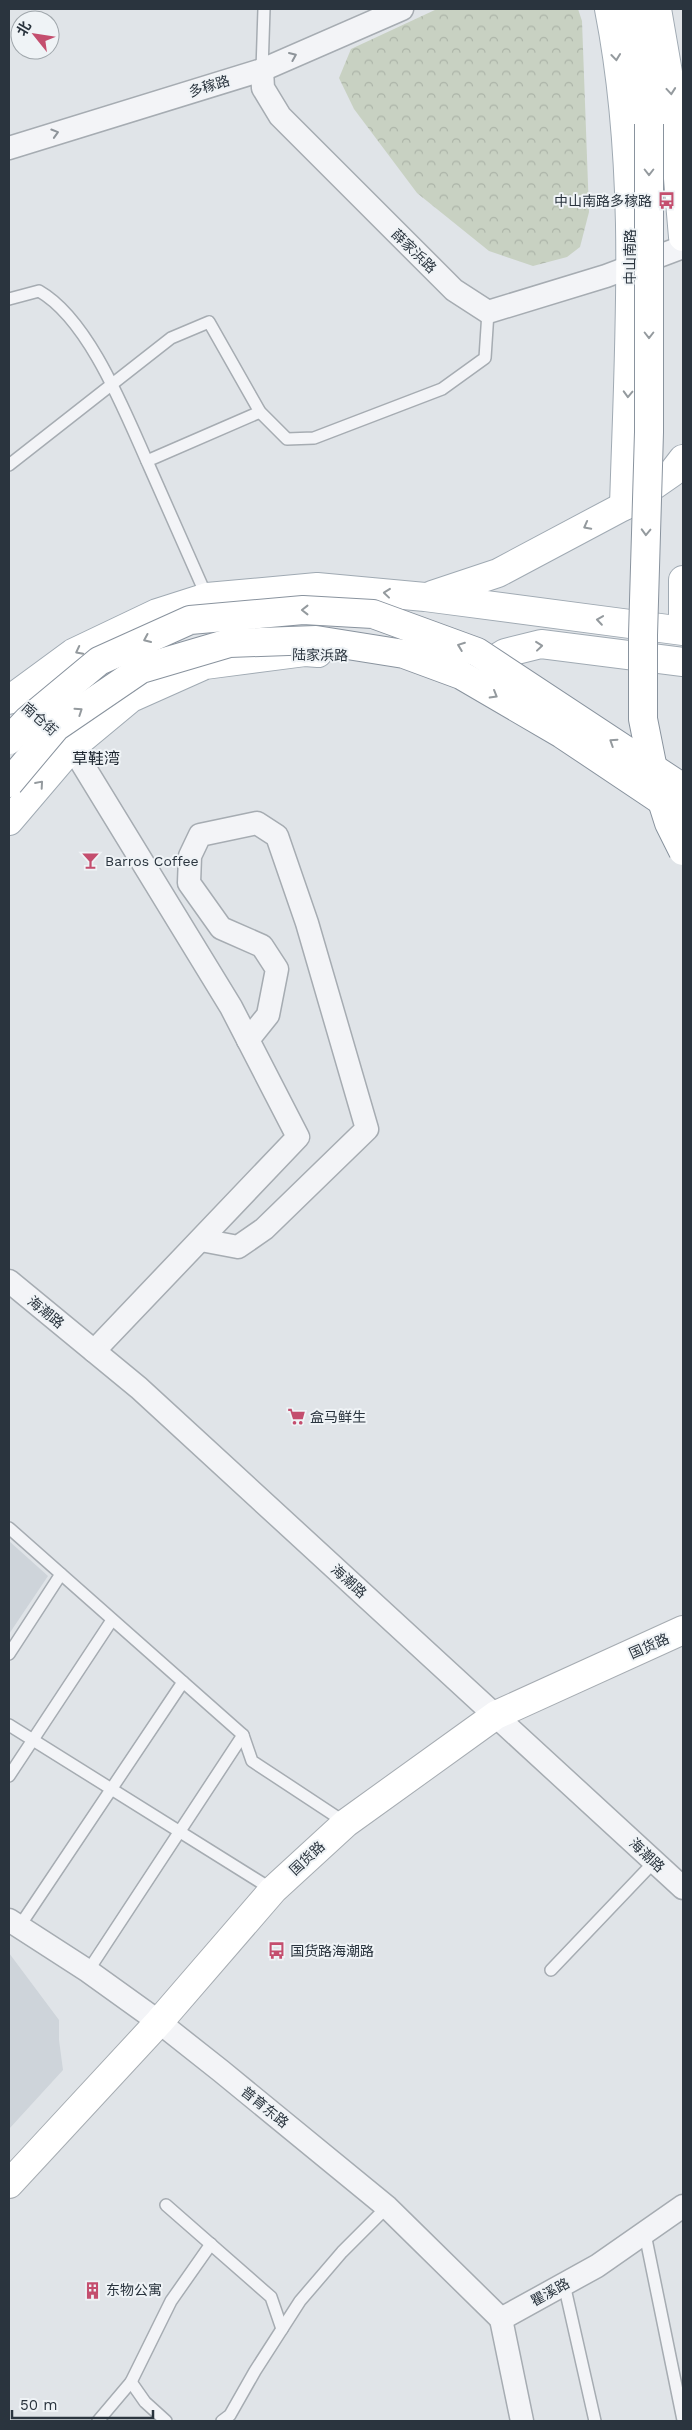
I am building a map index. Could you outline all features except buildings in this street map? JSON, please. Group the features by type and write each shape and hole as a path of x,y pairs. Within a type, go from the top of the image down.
{"main road":[{"name":"中山南路","path":"609,9 623,118 629,194 631,265 624,506"},
{"path":"635,9 649,124 649,432 643,635 644,719 658,788 669,823 683,851"},
{"path":"657,9 670,84 683,237"},
{"path":"425,597 498,573 624,506 673,472 683,459"},
{"path":"683,580 683,617"},
{"path":"10,696 73,653 158,613 207,597 317,586 425,597 683,631"},
{"path":"9,740 28,720 99,661 190,620 303,610 373,614 478,652 683,788"},
{"path":"9,783 56,727 141,669 230,643 316,640 404,654 461,675 562,734 683,815"},
{"name":"陆家浜路","path":"9,821 72,746 131,698 205,665 305,652 375,657 447,671 482,667 504,653 541,644 683,662"},
{"name":"国货路","path":"9,2184 159,2022 273,1890 346,1823 496,1715 683,1630"}],"street":[{"name":"多稼路","path":"9,148 262,70 402,9"},
{"name":"薛家浜路","path":"262,70 263,88 280,116 454,290 488,312"},
{"path":"488,312 606,276 683,247"},
{"name":"南仓街","path":"10,696 72,746 226,999 298,1137 201,1240"},
{"path":"94,1351 201,1240 238,1247 264,1229 368,1129 307,923 277,836 257,824 200,835 190,856 189,874 189,883 221,928 262,946 277,969 268,1016 248,1040"},
{"name":"海潮路","path":"9,1281 139,1388 683,1888"},
{"name":"普育东路","path":"14,1924 88,1971 159,2022 387,2207 502,2319"},
{"name":"瞿溪路","path":"502,2319 597,2266 683,2206"},
{"path":"502,2319 522,2421"}],"lane":[{"name":"薛家浜路","path":"262,70 264,9"},
{"path":"9,299 39,291 53,299 71,318 112,384 207,597"},
{"path":"9,465 172,338 208,322 260,412 287,439 314,438 442,389 485,358 488,312"},
{"path":"147,461 260,412"},
{"path":"9,1528 244,1735 252,1762 346,1823"},
{"path":"9,1654 61,1574"},
{"path":"9,1776 112,1620"},
{"path":"14,1924 111,1790 183,1682"},
{"path":"9,1726 273,1890"},
{"path":"88,1971 244,1735"},
{"path":"551,1970 654,1862"},
{"path":"166,2205 272,2296 282,2328"},
{"path":"222,2421 230,2415 255,2371 300,2301 342,2252 387,2207"},
{"path":"645,2234 683,2420"},
{"path":"98,2421 131,2382 171,2300 211,2244"},
{"path":"564,2284 595,2421"},
{"path":"131,2382 145,2402 166,2421"}],"shaded area":[{"path":"9,1541 48,1576 9,1634"},
{"path":"9,1953 59,2020 59,2040 63,2070 9,2129"}],"green space":[{"path":"437,9 578,9 582,21 589,212 580,247 567,257 533,266 489,251 417,193 354,109 339,78 351,49"}],"place":[{"name":"中山南路多稼路","path":"666,201"},
{"name":"Barros Coffee","path":"91,861"},
{"name":"盒马鲜生","path":"296,1417"},
{"name":"国货路海潮路","path":"276,1951"},
{"name":"东物公寓","path":"92,2290"}],"district":[{"name":"草鞋湾","path":"96,758"}]}
